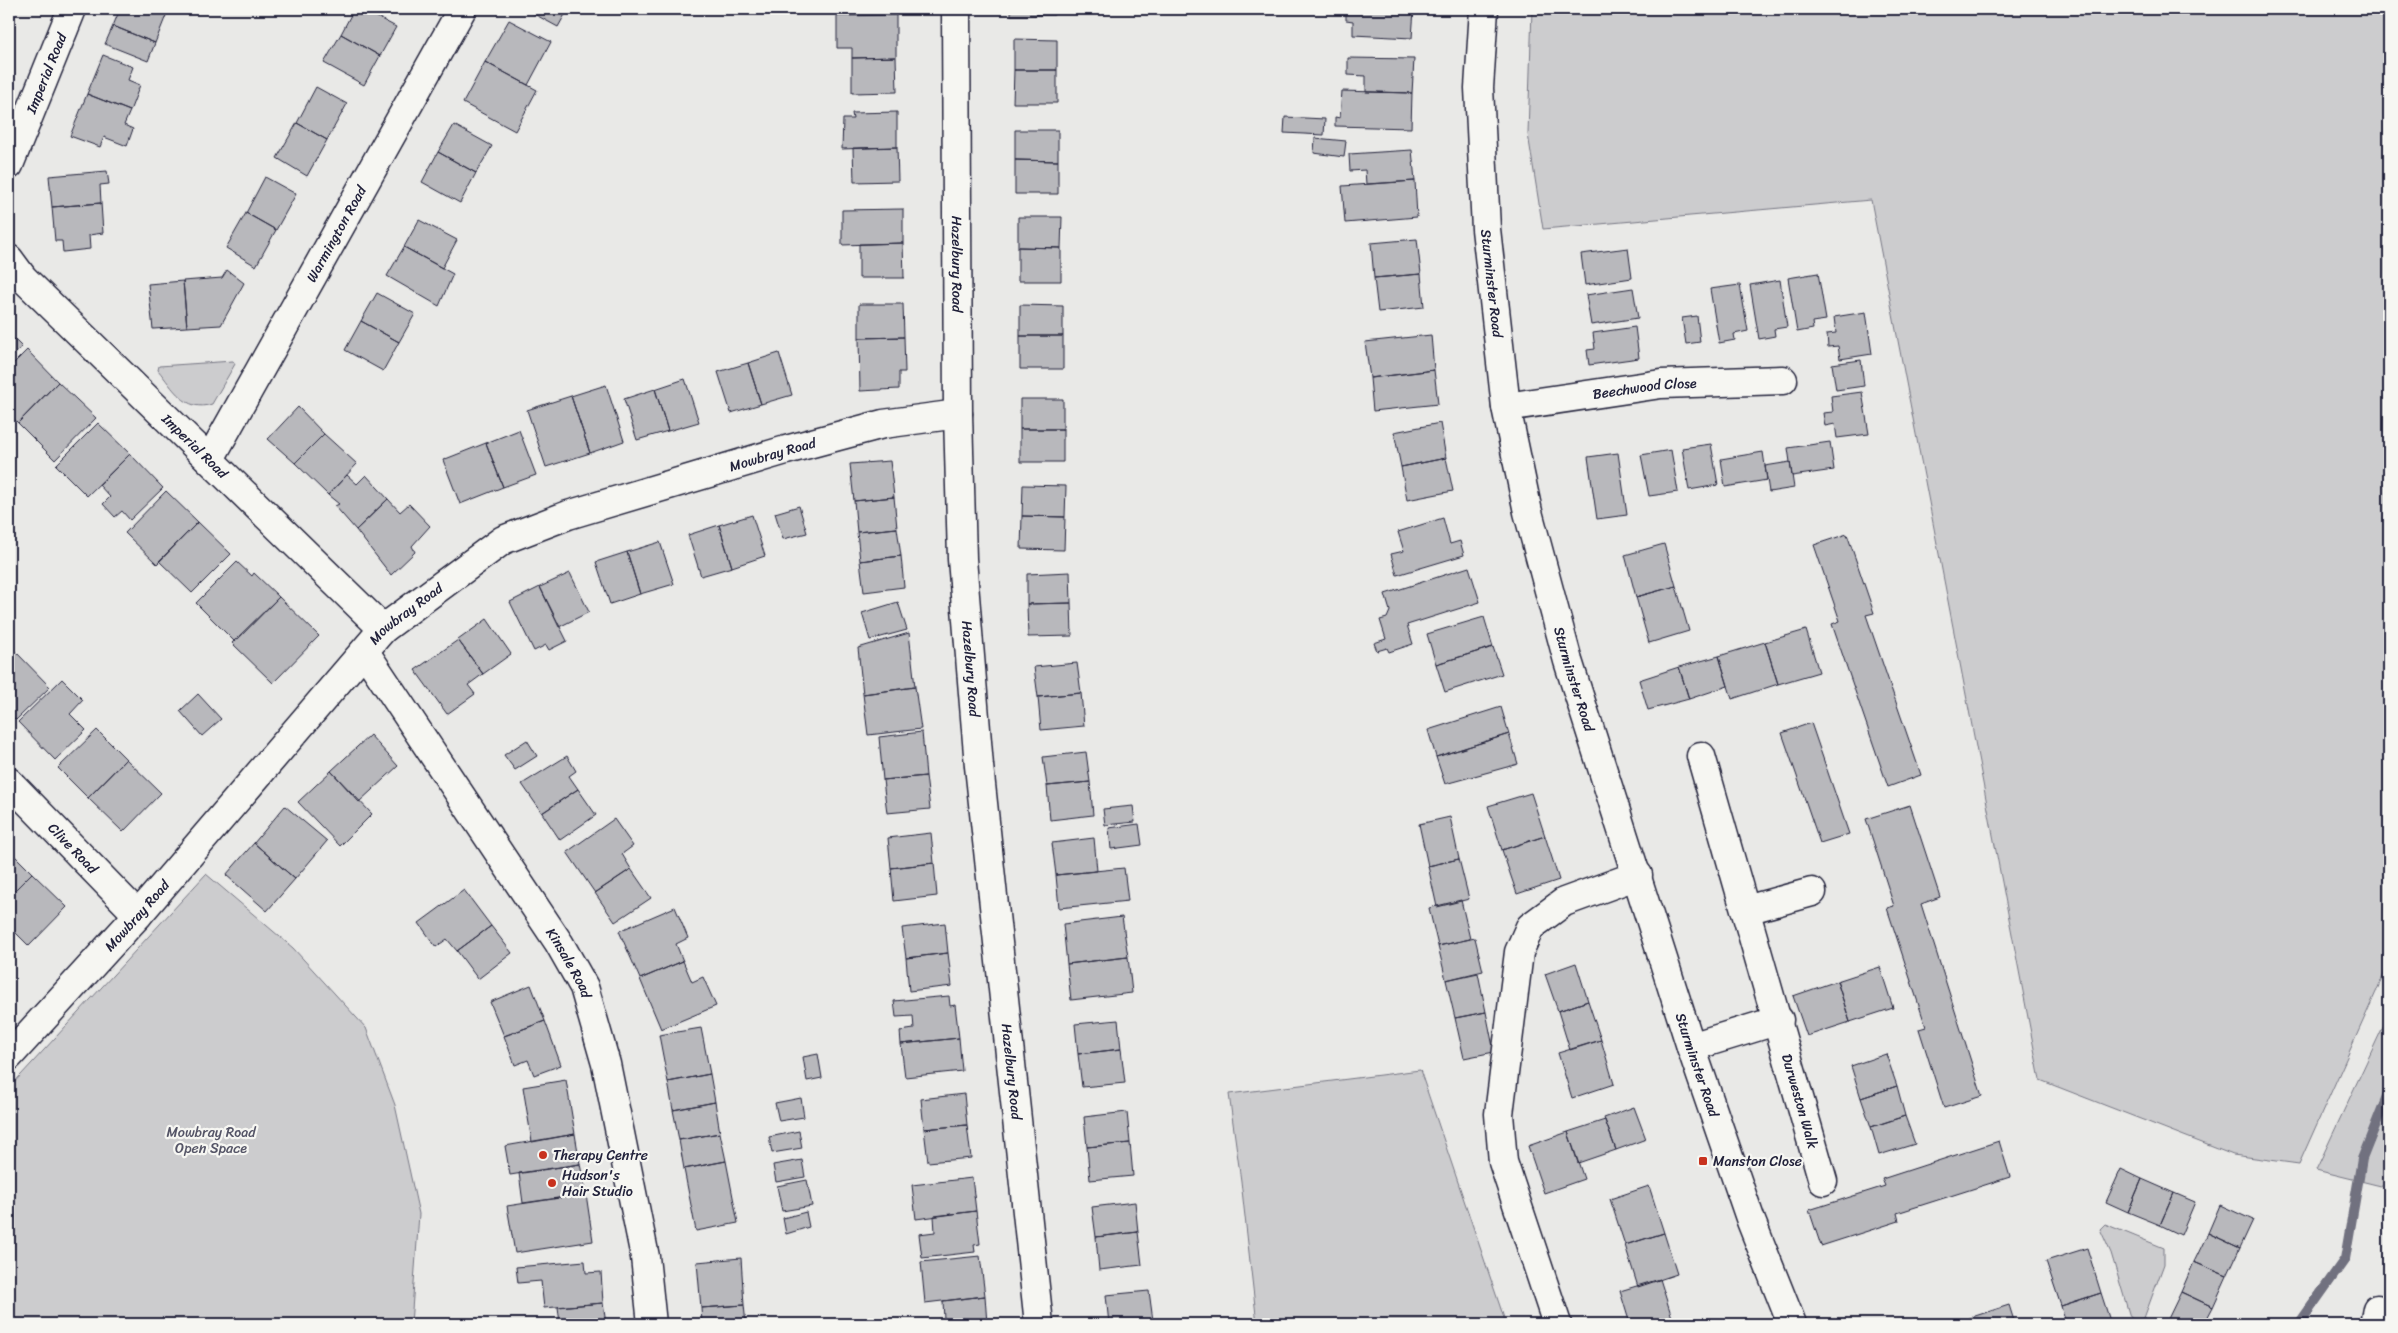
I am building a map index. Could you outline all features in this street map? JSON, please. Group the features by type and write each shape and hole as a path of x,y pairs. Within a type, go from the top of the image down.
{"street":[{"name":"Imperial Road","path":"9,165 72,9"},
{"name":"Warmington Road","path":"210,459 462,9"},
{"name":"Hazelbury Road","path":"956,9 958,414 962,560 980,766 1039,1324"},
{"name":"Sturminster Road","path":"1484,9 1479,88 1486,230 1506,407 1528,512 1568,661 1638,875 1691,1047 1751,1221 1792,1324"},
{"name":"Imperial Road","path":"9,259 22,278 384,629"},
{"name":"Beechwood Close","path":"1506,407 1661,384 1784,380"},
{"name":"Mowbray Road","path":"9,1056 138,915 384,629 503,540 568,515 786,450 873,427 958,414"},
{"name":"Kinsale Road","path":"365,652 559,943 584,987 606,1064 631,1179 644,1257 652,1324"},
{"name":"Durweston Walk","path":"1701,756 1823,1180"},
{"name":"Clive Road","path":"9,782 138,915"},
{"path":"1557,1324 1503,1162 1499,1114 1519,952 1530,927 1564,902 1638,875"},
{"path":"1746,910 1812,892"},
{"path":"1691,1047 1778,1020"}],"green space":[{"path":"1532,9 2389,9 2389,963 2299,1164 2233,1155 2040,1080 1871,200 1543,229 1528,134"},
{"path":"233,361 235,364 212,404 203,406 187,402 175,391 158,370 159,366"},
{"name":"Mowbray Road Open Space","path":"206,874 293,948 366,1028 395,1105 419,1214 411,1324 9,1324 9,1088"},
{"path":"2389,1014 2389,1188 2316,1170"},
{"path":"1420,1070 1506,1324 1257,1324 1229,1094"},
{"path":"2105,1224 2164,1248 2164,1264 2144,1318 2135,1320 2130,1317 2111,1253 2100,1229"}],"building":[{"path":"120,9 156,9 167,13 155,43 113,26"},
{"path":"156,9 169,9 167,13"},
{"path":"354,9 362,9 396,27 380,56 341,34"},
{"path":"525,9 568,9 558,27"},
{"path":"866,9 896,9 896,12 866,13"},
{"path":"1011,9 1054,9 1054,15 1011,15"},
{"path":"1346,9 1414,9 1412,38 1353,35 1353,21 1346,20"},
{"path":"896,15 896,57 852,58 852,48 837,48 837,16"},
{"path":"509,20 551,42 528,85 485,62"},
{"path":"113,26 155,43 148,61 105,44"},
{"path":"341,34 380,56 364,85 324,63"},
{"path":"1014,39 1057,40 1057,70 1014,70"},
{"path":"103,55 133,67 128,80 140,85 130,111 87,94"},
{"path":"896,57 897,92 852,93 852,58"},
{"path":"1348,58 1414,59 1412,93 1366,92 1366,76 1348,75"},
{"path":"485,62 537,90 515,131 463,103"},
{"path":"1014,70 1057,70 1057,103 1013,103"},
{"path":"316,87 347,104 327,140 297,123"},
{"path":"1342,91 1412,93 1411,128 1335,126 1335,117 1340,118"},
{"path":"87,94 130,111 124,125 133,129 127,146 104,137 100,147 70,136"},
{"path":"897,112 897,147 842,149 843,119 853,119 852,113"},
{"path":"1285,117 1325,119 1324,135 1284,133"},
{"path":"297,123 327,140 307,176 277,158"},
{"path":"454,125 492,146 476,173 438,152"},
{"path":"1015,130 1058,130 1058,161 1015,160"},
{"path":"1315,138 1346,141 1344,157 1314,153"},
{"path":"897,147 898,181 854,182 853,148"},
{"path":"1412,150 1415,181 1366,184 1365,170 1350,171 1349,154"},
{"path":"438,152 476,173 460,203 422,182"},
{"path":"1015,160 1058,161 1058,194 1015,194"},
{"path":"107,171 109,184 100,185 101,203 52,207 49,176"},
{"path":"265,177 296,194 276,230 246,213"},
{"path":"1415,181 1417,217 1345,223 1342,186"},
{"path":"101,203 103,233 89,235 90,249 63,252 62,241 55,241 52,207"},
{"path":"903,209 903,243 842,245 842,210"},
{"path":"246,213 276,230 256,266 226,248"},
{"path":"1018,217 1062,217 1061,248 1018,247"},
{"path":"419,220 457,240 442,268 404,247"},
{"path":"1417,239 1421,274 1374,278 1371,243"},
{"path":"903,243 904,278 859,278 859,244"},
{"path":"404,247 453,274 439,306 387,276"},
{"path":"1018,247 1061,248 1061,281 1018,281"},
{"path":"1628,248 1632,278 1585,285 1581,254"},
{"path":"227,270 244,283 221,325 187,327 183,281 222,278"},
{"path":"1818,273 1826,320 1812,322 1813,329 1797,332 1788,278"},
{"path":"1421,274 1424,307 1378,312 1374,278"},
{"path":"1780,280 1787,327 1774,329 1775,336 1759,339 1750,285"},
{"path":"183,281 187,327 153,329 148,284"},
{"path":"1740,285 1748,331 1734,334 1735,340 1719,343 1710,289"},
{"path":"1633,288 1638,318 1591,325 1586,295"},
{"path":"377,293 415,314 399,342 361,321"},
{"path":"859,304 903,304 904,337 859,338"},
{"path":"1020,305 1063,306 1063,336 1020,336"},
{"path":"1866,312 1872,354 1840,359 1838,346 1828,347 1827,334 1836,333 1834,317"},
{"path":"1697,316 1700,342 1686,344 1682,318"},
{"path":"361,321 399,342 383,371 345,350"},
{"path":"1635,327 1639,358 1589,365 1587,350 1595,349 1593,333"},
{"path":"9,334 22,347 9,359"},
{"path":"1431,335 1434,370 1370,378 1365,342"},
{"path":"1020,336 1063,336 1063,369 1020,369"},
{"path":"904,337 905,372 899,372 899,389 860,391 859,338"},
{"path":"27,350 58,382 18,423 9,414 9,368"},
{"path":"779,353 792,395 761,404 748,363"},
{"path":"1861,360 1864,386 1836,390 1832,364"},
{"path":"748,363 761,404 731,413 718,372"},
{"path":"1434,370 1438,404 1373,411 1370,378"},
{"path":"685,379 699,422 668,431 655,389"},
{"path":"58,382 96,418 55,460 18,423"},
{"path":"606,385 624,441 590,453 571,396"},
{"path":"655,389 668,431 637,440 624,399"},
{"path":"1862,392 1869,434 1837,438 1835,424 1825,426 1823,413 1833,412 1831,396"},
{"path":"571,396 590,453 546,467 527,410"},
{"path":"1020,399 1063,399 1063,429 1020,429"},
{"path":"298,407 324,434 295,463 268,439"},
{"path":"98,423 130,454 87,496 56,465"},
{"path":"1440,423 1446,458 1401,467 1394,432"},
{"path":"1020,429 1063,429 1063,462 1020,462"},
{"path":"519,430 536,475 503,487 486,443"},
{"path":"324,434 357,464 328,495 295,463"},
{"path":"1830,442 1834,470 1792,476 1788,448"},
{"path":"486,443 503,487 460,504 443,460"},
{"path":"1711,444 1718,485 1689,490 1682,448"},
{"path":"1671,450 1678,492 1649,496 1641,455"},
{"path":"1763,452 1767,480 1725,487 1721,459"},
{"path":"1618,453 1627,515 1597,519 1588,457"},
{"path":"130,454 163,488 130,520 122,511 115,517 103,504 110,497 99,485"},
{"path":"1446,458 1453,491 1407,500 1401,467"},
{"path":"890,461 894,497 854,501 850,464"},
{"path":"1790,462 1794,488 1769,492 1765,466"},
{"path":"347,475 357,484 366,475 388,499 356,530 335,506 339,504 328,495"},
{"path":"1023,485 1066,486 1065,517 1022,516"},
{"path":"166,491 198,522 157,564 125,533"},
{"path":"894,497 897,528 857,532 854,501"},
{"path":"388,499 400,512 409,504 430,526 412,546 415,552 391,575 356,530"},
{"path":"799,506 807,533 783,539 775,513"},
{"path":"752,515 765,556 732,567 719,525"},
{"path":"1022,516 1065,517 1064,550 1021,549"},
{"path":"1443,518 1450,544 1460,541 1464,555 1397,575 1391,554 1404,551 1398,532"},
{"path":"198,522 231,554 192,593 159,561"},
{"path":"719,525 732,567 701,576 688,535"},
{"path":"897,528 901,556 860,561 857,532"},
{"path":"1847,534 1874,613 1866,615 1921,775 1888,787 1832,624 1840,621 1814,545"},
{"path":"660,542 674,584 640,594 627,552"},
{"path":"1664,544 1676,586 1636,597 1625,555"},
{"path":"627,552 640,594 610,604 596,562"},
{"path":"901,556 904,587 864,592 860,561"},
{"path":"237,562 252,576 254,573 279,597 235,642 196,603"},
{"path":"1469,567 1480,602 1407,625 1413,644 1389,652 1387,648 1377,651 1374,643 1386,639 1380,620 1387,618 1390,611 1385,594"},
{"path":"1070,572 1071,603 1027,604 1027,574"},
{"path":"570,573 589,612 559,627 540,587"},
{"path":"1676,586 1689,631 1649,643 1636,597"},
{"path":"540,587 567,641 549,650 546,645 534,651 510,602"},
{"path":"279,597 319,636 273,683 232,643"},
{"path":"898,602 907,630 870,640 862,613"},
{"path":"1071,603 1072,636 1028,637 1027,604"},
{"path":"1484,617 1493,647 1436,664 1427,634"},
{"path":"487,619 511,654 483,674 458,640"},
{"path":"1806,630 1819,672 1778,684 1765,642"},
{"path":"909,633 915,687 863,694 858,648"},
{"path":"458,640 483,674 468,685 475,694 447,714 415,670"},
{"path":"1765,642 1778,684 1732,699 1719,656"},
{"path":"1493,647 1502,674 1445,692 1436,664"},
{"path":"15,651 50,687 16,720 9,713 9,657"},
{"path":"1719,656 1728,686 1689,699 1679,667"},
{"path":"1077,663 1081,693 1038,697 1034,667"},
{"path":"1679,667 1689,699 1648,710 1639,680"},
{"path":"62,679 83,700 70,714 86,730 55,760 18,722"},
{"path":"915,687 921,729 868,735 863,694"},
{"path":"1081,693 1084,726 1041,730 1038,697"},
{"path":"198,694 221,719 202,736 180,711"},
{"path":"1501,707 1509,734 1436,757 1428,730"},
{"path":"1811,723 1849,834 1820,843 1782,733"},
{"path":"97,730 126,759 88,798 58,768"},
{"path":"922,732 926,776 883,780 879,737"},
{"path":"1509,734 1518,764 1445,784 1436,757"},
{"path":"370,735 398,766 359,802 331,771"},
{"path":"527,740 537,756 515,770 504,755"},
{"path":"1086,752 1090,782 1047,786 1043,757"},
{"path":"567,756 576,771 569,776 578,789 542,813 522,784"},
{"path":"126,759 161,793 123,832 88,798"},
{"path":"331,771 372,814 340,846 298,802"},
{"path":"926,776 930,809 887,813 883,780"},
{"path":"1090,782 1093,815 1050,820 1047,786"},
{"path":"578,789 596,815 560,840 542,813"},
{"path":"1531,793 1545,836 1502,850 1488,806"},
{"path":"1910,805 1940,897 1921,904 1982,1096 1944,1108 1919,1029 1926,1027 1887,908 1894,906 1866,819"},
{"path":"285,806 327,841 295,879 254,843"},
{"path":"1133,806 1135,822 1105,825 1103,809"},
{"path":"1450,817 1459,859 1428,866 1419,824"},
{"path":"614,819 633,846 622,854 631,869 595,893 567,852"},
{"path":"1139,824 1142,845 1111,849 1109,828"},
{"path":"931,833 934,863 891,868 888,838"},
{"path":"1545,836 1559,880 1517,894 1502,850"},
{"path":"1094,838 1097,871 1056,875 1052,843"},
{"path":"254,843 295,879 267,911 226,875"},
{"path":"9,850 32,873 9,896"},
{"path":"1459,859 1469,899 1437,907 1428,866"},
{"path":"934,863 937,896 894,901 891,868"},
{"path":"1124,868 1128,901 1059,908 1056,875"},
{"path":"631,869 651,898 615,922 595,893"},
{"path":"32,873 67,907 29,946 9,926 9,896"},
{"path":"464,890 491,926 457,951 447,939 436,947 419,923"},
{"path":"1461,900 1470,939 1438,946 1429,908"},
{"path":"675,907 688,938 676,944 683,961 640,979 619,931"},
{"path":"1122,917 1128,957 1067,964 1063,924"},
{"path":"945,923 948,953 906,958 902,928"},
{"path":"491,926 512,953 478,979 457,951"},
{"path":"1475,938 1483,971 1446,980 1438,946"},
{"path":"948,953 952,986 909,991 906,958"},
{"path":"1128,957 1132,993 1071,1000 1067,964"},
{"path":"683,961 692,982 703,977 716,1006 661,1029 640,979"},
{"path":"1576,963 1588,1001 1558,1011 1545,974"},
{"path":"1880,967 1893,1008 1850,1022 1837,981"},
{"path":"1478,973 1486,1012 1455,1018 1446,980"},
{"path":"1837,981 1850,1022 1807,1036 1793,996"},
{"path":"531,985 545,1021 504,1036 490,1002"},
{"path":"949,996 950,1006 955,1005 959,1038 901,1044 900,1031 914,1029 913,1016 896,1017 894,1001"},
{"path":"1588,1001 1601,1040 1570,1050 1558,1011"},
{"path":"1486,1012 1494,1052 1464,1058 1455,1018"},
{"path":"1118,1020 1121,1049 1078,1054 1075,1024"},
{"path":"545,1021 561,1065 534,1075 528,1060 515,1065 504,1036"},
{"path":"701,1028 710,1074 668,1082 659,1035"},
{"path":"959,1038 962,1071 905,1077 901,1044"},
{"path":"1601,1040 1614,1084 1572,1098 1558,1053"},
{"path":"1121,1049 1125,1083 1082,1087 1078,1054"},
{"path":"818,1054 822,1078 807,1081 803,1057"},
{"path":"1886,1054 1897,1086 1861,1098 1851,1066"},
{"path":"710,1074 715,1102 673,1110 668,1082"},
{"path":"566,1080 575,1134 532,1142 523,1087"},
{"path":"1897,1086 1905,1116 1871,1127 1861,1098"},
{"path":"964,1094 967,1125 924,1129 921,1099"},
{"path":"801,1098 804,1117 779,1121 775,1103"},
{"path":"715,1102 720,1133 679,1140 673,1110"},
{"path":"1634,1107 1646,1139 1616,1150 1604,1118"},
{"path":"1127,1112 1130,1143 1087,1147 1084,1117"},
{"path":"1905,1116 1915,1144 1879,1155 1871,1127"},
{"path":"1605,1120 1616,1150 1578,1163 1568,1132"},
{"path":"967,1125 971,1158 928,1162 924,1129"},
{"path":"799,1131 802,1148 772,1153 769,1137"},
{"path":"1568,1132 1584,1179 1544,1193 1528,1146"},
{"path":"720,1133 726,1161 684,1169 679,1140"},
{"name":"Therapy Centre","path":"575,1134 580,1164 510,1175 505,1146"},
{"path":"1999,1141 2010,1177 1897,1213 1899,1221 1821,1246 1809,1210 1885,1186 1882,1179"},
{"path":"1130,1143 1133,1176 1090,1180 1087,1147"},
{"path":"802,1160 805,1177 776,1182 773,1165"},
{"path":"726,1161 738,1223 696,1231 684,1169"},
{"name":"Hudson's Hair Studio","path":"580,1164 586,1194 523,1203 519,1173"},
{"path":"2121,1169 2142,1179 2128,1212 2106,1202"},
{"path":"972,1178 976,1211 916,1219 912,1185"},
{"path":"2142,1179 2174,1193 2160,1225 2128,1212"},
{"path":"807,1180 812,1206 782,1211 777,1186"},
{"path":"1649,1186 1664,1233 1625,1245 1610,1199"},
{"path":"2174,1193 2195,1202 2181,1235 2160,1225"},
{"path":"586,1194 593,1241 515,1253 507,1206"},
{"path":"1135,1202 1138,1232 1096,1237 1092,1207"},
{"path":"2220,1205 2253,1220 2240,1248 2208,1233"},
{"path":"976,1211 980,1244 974,1245 975,1252 922,1258 919,1234 935,1232 934,1216"},
{"path":"806,1212 809,1227 786,1234 783,1218"},
{"path":"1138,1232 1142,1265 1099,1270 1096,1237"},
{"path":"1664,1233 1677,1274 1638,1287 1625,1245"},
{"path":"2208,1233 2240,1248 2227,1276 2194,1262"},
{"path":"2087,1248 2101,1293 2061,1306 2046,1261"},
{"path":"980,1256 985,1296 925,1303 921,1262"},
{"path":"741,1258 744,1305 701,1308 697,1262"},
{"path":"585,1261 586,1273 601,1272 603,1303 544,1308 541,1281 518,1283 516,1267"},
{"path":"2194,1262 2227,1276 2213,1307 2181,1292"},
{"path":"1660,1279 1674,1324 1630,1324 1620,1291"},
{"path":"1149,1291 1153,1321 1109,1324 1106,1295"},
{"path":"2181,1292 2213,1307 2204,1324 2166,1323"},
{"path":"2101,1293 2111,1324 2066,1324 2061,1306"},
{"path":"985,1296 987,1324 938,1324 937,1319 944,1319 943,1301"},
{"path":"603,1303 606,1324 552,1324 560,1323 558,1307"},
{"path":"744,1305 746,1324 702,1324 701,1308"},
{"path":"2009,1305 2015,1324 1972,1324 1969,1318"},
{"path":"1969,1318 1972,1324 1950,1324"},
{"path":"1153,1321 1153,1324 1124,1324"}],"waterway":[{"path":"2299,1324 2345,1259 2362,1159 2389,1091"}],"place":[{"name":"Therapy Centre","path":"543,1155"},
{"name":"Manston Close","path":"1703,1161"},
{"name":"Hudson's Hair Studio","path":"552,1183"}]}
